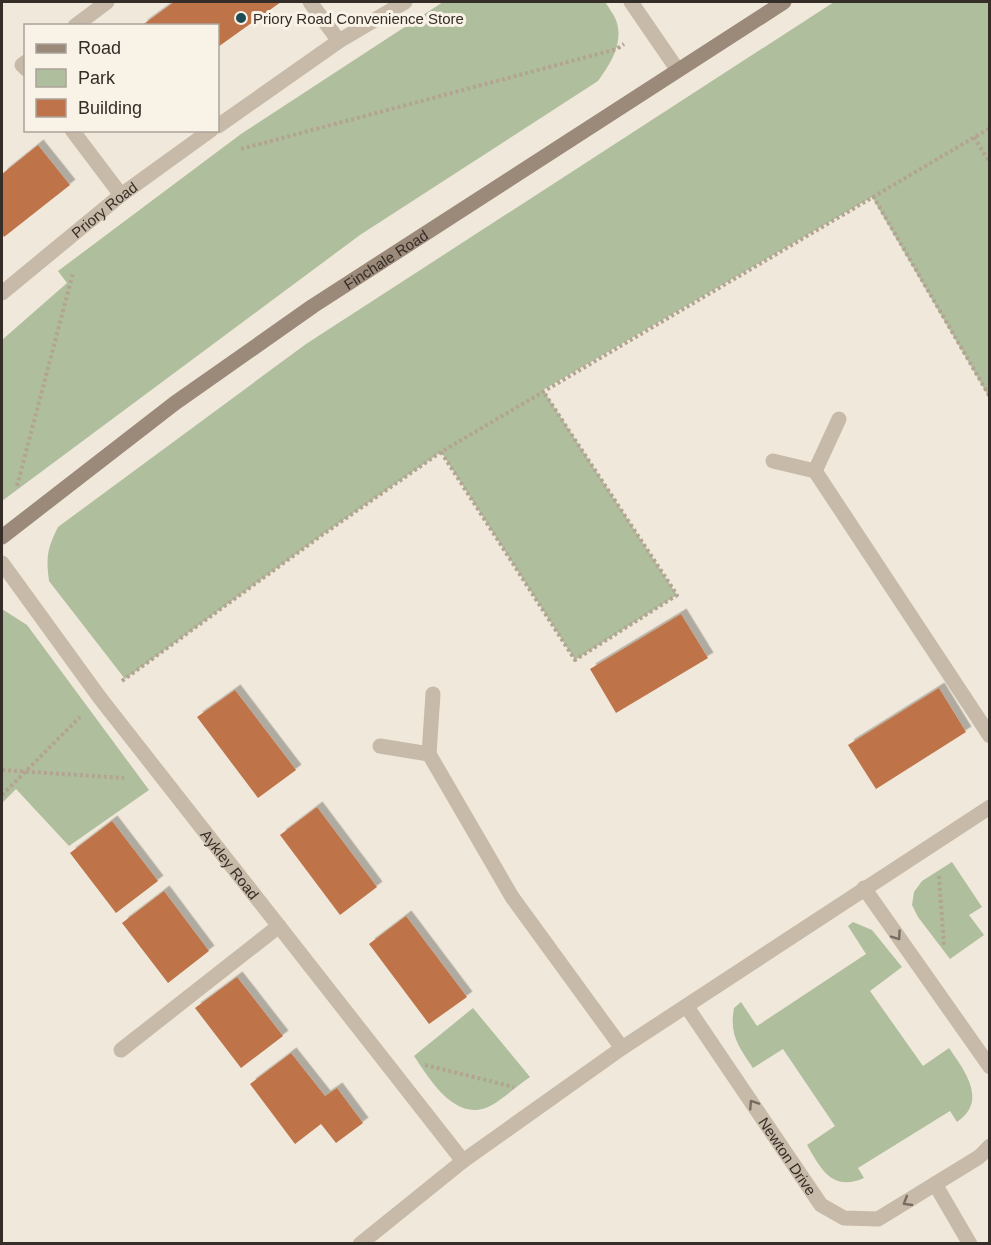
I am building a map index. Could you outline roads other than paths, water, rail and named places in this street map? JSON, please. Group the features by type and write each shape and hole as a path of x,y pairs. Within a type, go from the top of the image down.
{"street":[{"path":"78,24 106,2"},
{"path":"310,2 339,41"},
{"path":"219,125 339,41 405,2"},
{"path":"631,2 677,69"},
{"name":"Finchale Road","path":"2,537 175,403 313,306 784,2"},
{"path":"74,132 121,195"},
{"name":"Priory Road","path":"2,293 121,195 208,132"},
{"path":"815,471 839,419"},
{"path":"773,461 815,471 990,736"},
{"name":"Aykley Road","path":"2,563 100,698 463,1161"},
{"path":"433,694 429,754 512,897 622,1048"},
{"path":"380,746 429,754"},
{"path":"360,1244 463,1161 622,1048 990,807"},
{"path":"864,888 990,1067"},
{"path":"121,1050 279,926"},
{"name":"Newton Drive","path":"687,1006 821,1205 844,1218 879,1219 988,1152"},
{"path":"934,1184 970,1244"}],"place":[{"name":"Priory Road Convenience Store","path":"241,18"}]}
